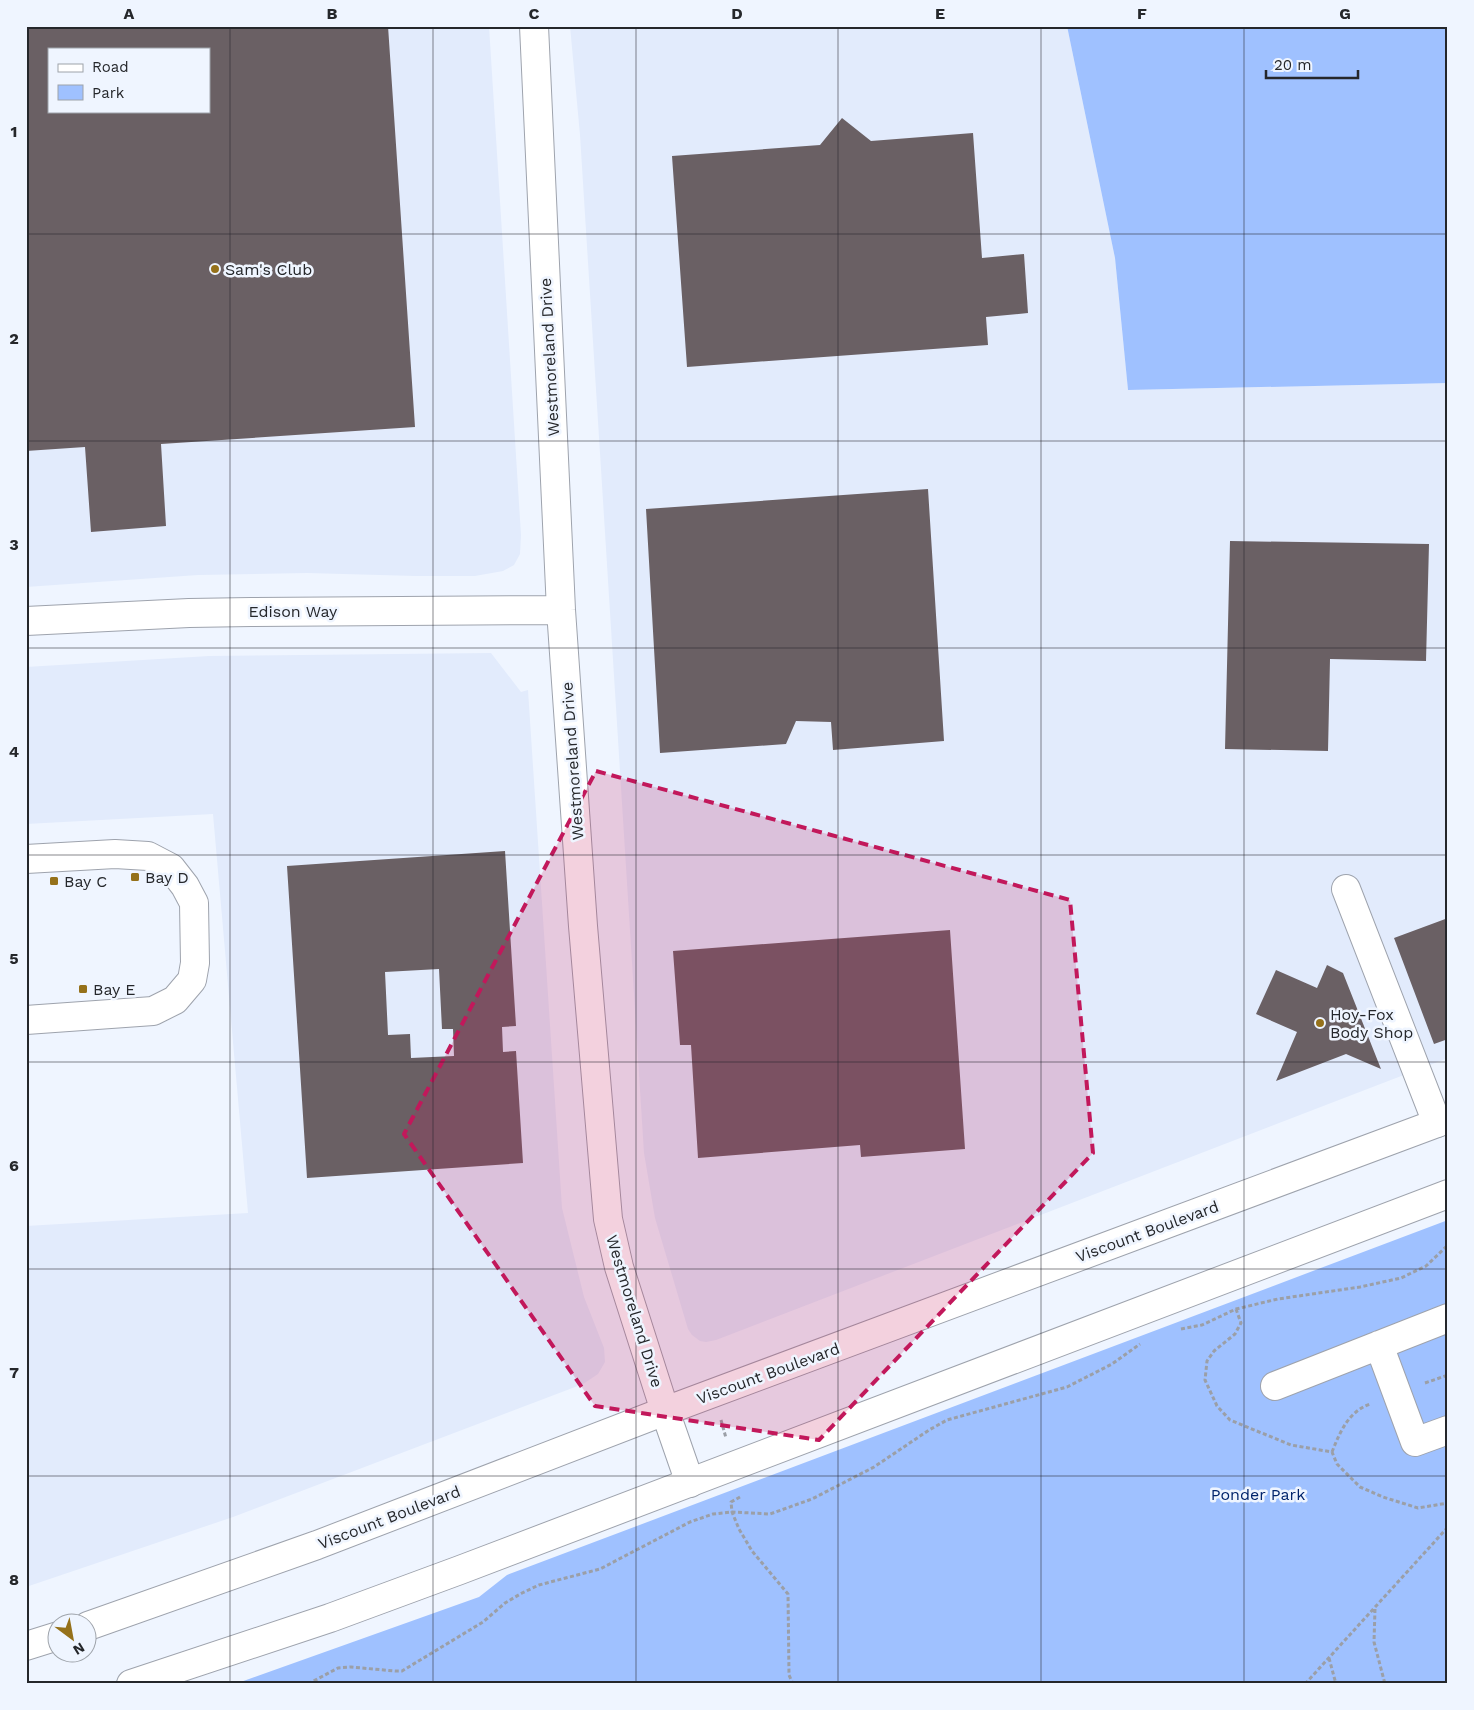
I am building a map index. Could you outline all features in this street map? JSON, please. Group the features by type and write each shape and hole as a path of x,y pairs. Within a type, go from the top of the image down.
{"main road":[{"name":"Westmoreland Drive","path":"534,26 561,610 584,936 608,1219 619,1267 690,1482"},
{"name":"Edison Way","path":"26,621 251,612 561,610"},
{"path":"26,859 115,854 148,856 172,868 186,886 194,903 195,963 192,980 175,1000 153,1011 26,1020"},
{"path":"1346,889 1443,1121"},
{"name":"Viscount Boulevard","path":"98,1622 317,1545 665,1411 1443,1121"},
{"path":"131,1684 330,1618 460,1570 1448,1194"},
{"path":"1275,1386 1448,1318"},
{"path":"1379,1345 1415,1442 1448,1430"},
{"path":"26,1646 48,1639"}],"path":[{"path":"1178,1330 1202,1325 1236,1309 1278,1299 1360,1287 1401,1278 1426,1266 1448,1246"},
{"path":"1236,1309 1241,1323 1235,1334 1214,1351 1207,1361 1205,1380 1217,1406 1230,1420 1291,1445 1332,1452 1337,1464 1360,1487 1384,1497 1418,1508 1448,1503"},
{"path":"308,1684 338,1668 351,1667 395,1672 402,1671 483,1622 505,1604 538,1585 587,1574 600,1569 690,1522 713,1514 732,1512 770,1514 812,1499 874,1467 947,1420 1067,1387 1112,1364 1146,1341"},
{"path":"714,1393 743,1496 731,1502 732,1512 738,1529 752,1551 788,1594 790,1676 793,1684"},
{"path":"1305,1684 1448,1527"},
{"path":"1375,1608 1374,1642 1385,1684"},
{"path":"1329,1657 1336,1684"}],"highlighted area":[{"path":"596,771 1070,900 1093,1153 819,1440 595,1406 404,1134"}],"shaded area":[{"path":"26,26 489,26 521,535 520,554 514,565 503,571 475,576 307,573 198,575 26,587"},
{"path":"570,26 1067,26 1115,258 1128,390 1448,383 1448,1058 716,1340 700,1341 692,1335 688,1329 655,1218 644,1153 580,135"},
{"path":"491,653 521,692 528,690 562,1208 584,1297 604,1348 605,1362 598,1374 583,1384 233,1517 26,1587 26,1226 248,1213 213,814 26,824 26,667 209,656"}],"green space":[{"path":"1067,26 1448,26 1448,383 1128,390 1115,258"},
{"name":"Ponder Park","path":"1448,1220 1448,1684 235,1684 479,1597 507,1575"}],"building":[{"name":"Sam's Club","path":"26,26 388,26 415,427 161,444 166,526 91,532 85,447 26,451"},
{"path":"842,118 871,141 973,133 982,258 1024,254 1028,313 986,317 988,345 687,367 672,156 820,145"},
{"path":"928,489 944,741 833,750 831,722 796,721 786,744 660,753 646,509"},
{"path":"1230,541 1429,544 1426,661 1330,659 1328,751 1225,749"},
{"path":"505,851 516,1026 502,1027 503,1052 516,1051 523,1163 307,1178 287,866","holes":["439,969 442,1029 453,1029 454,1056 411,1058 410,1034 388,1035 385,972"]},
{"path":"1448,918 1448,1039 1434,1044 1394,938"},
{"path":"950,930 965,1149 861,1157 860,1145 698,1158 691,1045 680,1045 673,951"},
{"name":"Hoy-Fox Body Shop","path":"1327,965 1343,973 1381,1069 1346,1054 1276,1081 1297,1032 1256,1014 1276,970 1317,988"}],"place":[{"name":"Sam's Club","path":"215,269"},
{"name":"Bay D","path":"135,877"},
{"name":"Bay C","path":"54,881"},
{"name":"Bay E","path":"83,989"},
{"name":"Hoy-Fox Body Shop","path":"1320,1023"}]}
